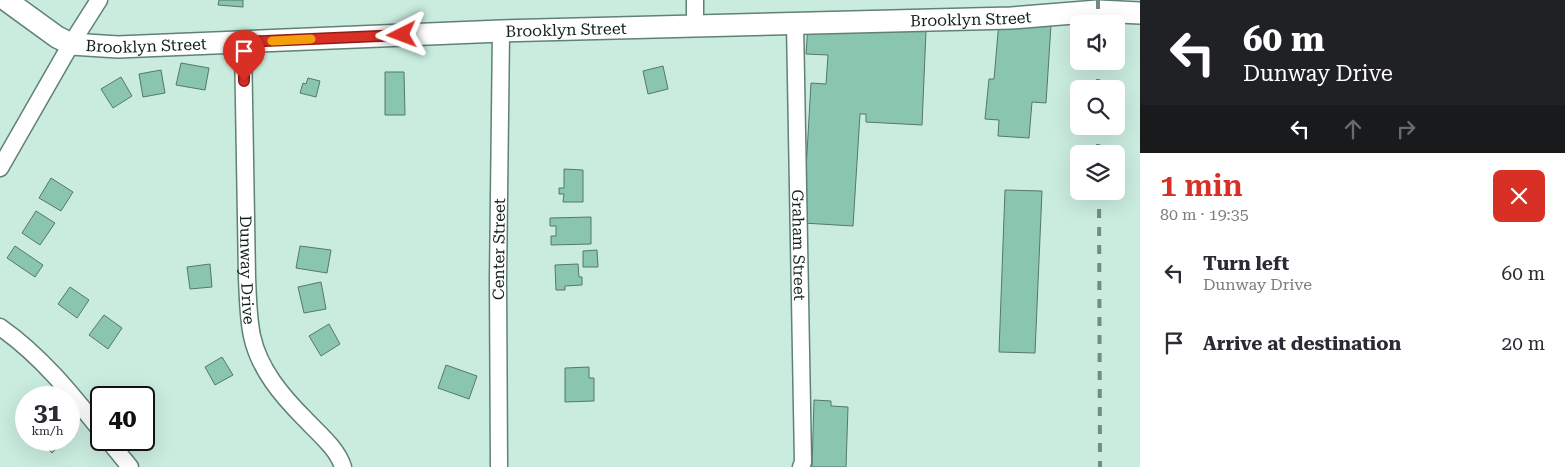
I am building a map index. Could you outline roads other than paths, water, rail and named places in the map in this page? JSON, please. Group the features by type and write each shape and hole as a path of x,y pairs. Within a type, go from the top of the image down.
{"street":[{"name":"Brooklyn Street","path":"6,0 57,37 71,44 118,47 501,31 1012,18 1098,12 1140,13"},
{"path":"0,168 71,44 99,0"},
{"path":"695,0 695,26"},
{"name":"Graham Street","path":"795,23 803,462 801,467"},
{"name":"Center Street","path":"499,467 498,270 501,31"},
{"name":"Dunway Drive","path":"244,42 247,278 252,336 264,368 277,388 323,438 341,461 343,467"},
{"path":"0,327 37,357 90,417"},
{"path":"117,451 130,467"}],"railway":[{"path":"1098,0 1098,15"},
{"path":"1098,70 1098,80"},
{"path":"1098,135 1098,145"},
{"path":"1099,200 1100,467"}]}
